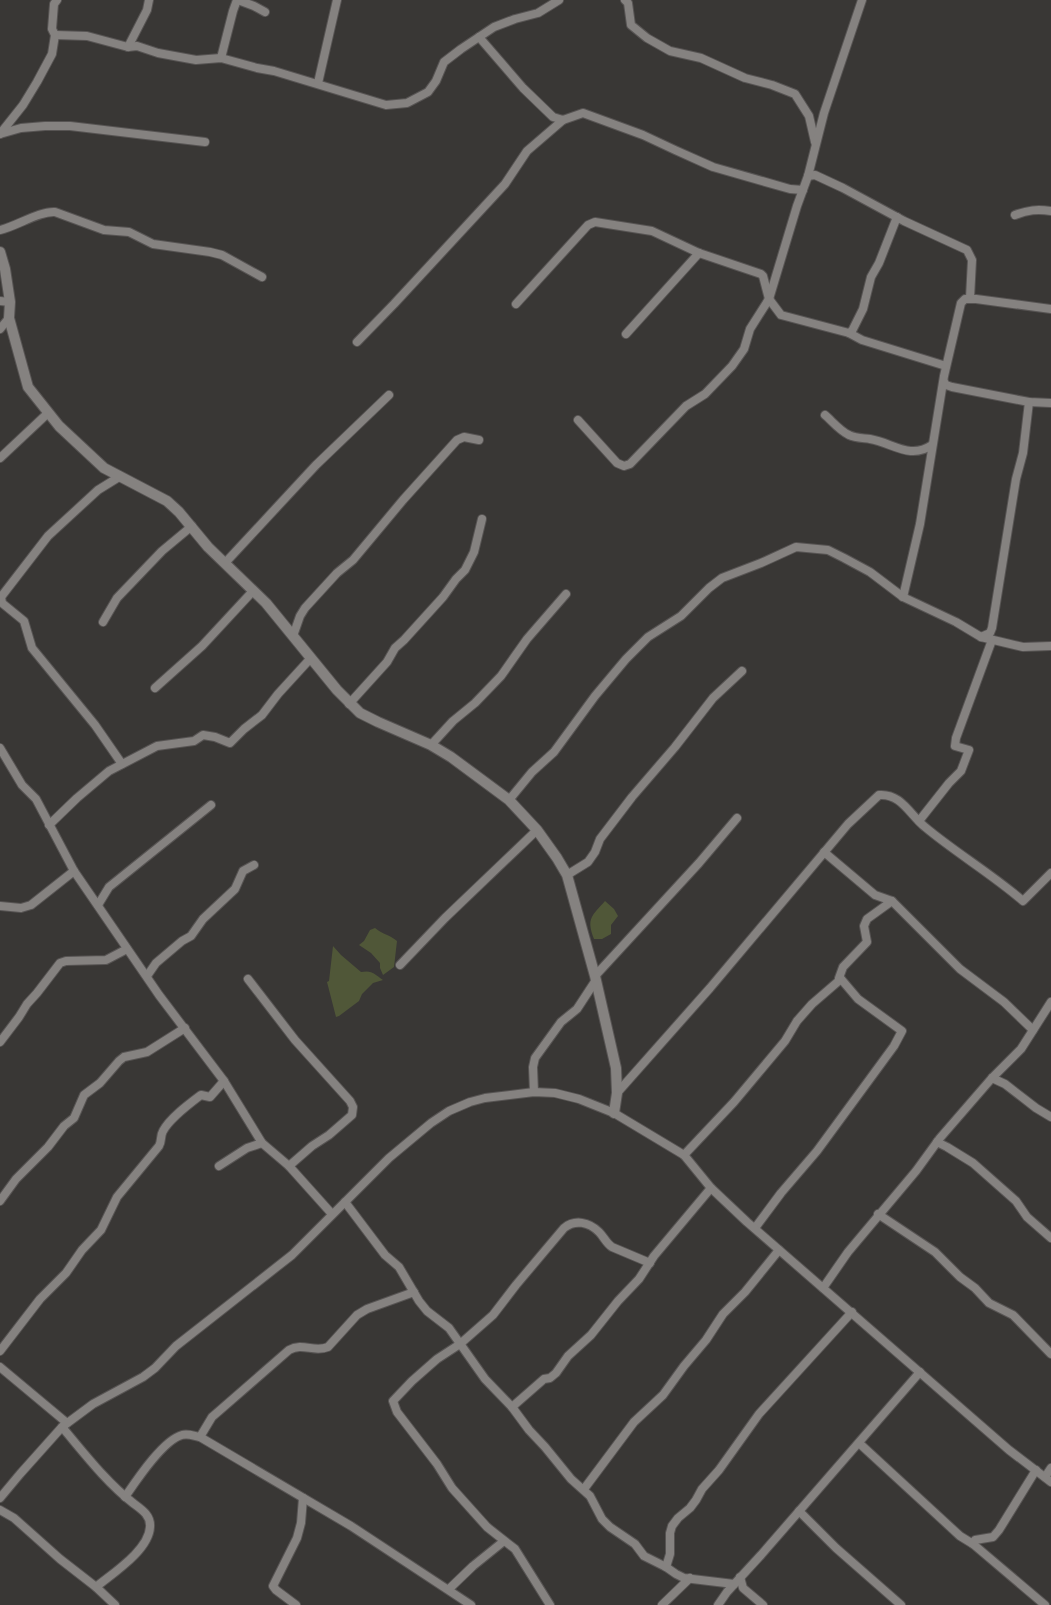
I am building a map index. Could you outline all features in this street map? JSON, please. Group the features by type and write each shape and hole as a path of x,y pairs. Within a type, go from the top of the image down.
{"street":[{"path":"0,134 23,105 52,54 55,35 52,29 54,4 57,0"},
{"path":"128,47 147,10 149,0"},
{"path":"222,58 237,0 265,12"},
{"path":"318,83 337,0"},
{"path":"55,35 87,36 128,47 137,46 158,53 196,60 222,58 318,83 333,90 386,105 407,103 428,92 436,81 444,62 479,37 501,24 538,13 559,0"},
{"path":"626,0 628,3 631,25 647,38 670,51 701,58 745,78 772,85 795,94 809,116 816,145"},
{"path":"578,420 617,464 624,466 630,464 686,406 705,394 732,366 744,349 750,329 769,299 808,176 824,114 862,0"},
{"path":"479,37 523,88 553,117 563,120"},
{"path":"357,342 505,184 527,151 563,120 583,113 644,135 713,167 790,189 803,190"},
{"path":"0,134 21,128 70,126 205,142"},
{"path":"808,176 814,175 843,188 897,217 967,250 972,260 970,298"},
{"path":"1015,215 1025,211 1038,209 1051,211"},
{"path":"0,230 36,216 55,212 104,230 129,232 153,244 222,255 262,277"},
{"path":"849,333 852,332 863,309 871,277 879,263 897,217"},
{"path":"516,304 588,225 595,222 652,231 700,253 761,274 763,276 769,299 781,315 849,333 862,340 946,366"},
{"path":"0,252 5,269 5,302 28,388 59,426 104,468 167,501 192,526 208,547 224,564 266,603 310,659 349,704 360,713 431,745 451,757 508,800 536,830 558,858 567,875 596,978 616,1068 617,1093 614,1113"},
{"path":"626,334 700,253"},
{"path":"903,597 920,524 946,366 961,303 965,299 970,298 1051,309"},
{"path":"0,329 9,318"},
{"path":"944,382 946,385 952,387 1029,402 1051,403"},
{"path":"224,564 316,466 389,395"},
{"path":"981,637 990,633 992,628 1016,479 1023,453 1029,402"},
{"path":"0,458 48,414"},
{"path":"825,415 848,435 871,439 901,450 916,452 924,451 932,445"},
{"path":"293,636 300,616 305,608 338,572 353,560 403,500 457,440 464,437 479,440"},
{"path":"119,477 98,490 48,536 1,597 1,600 5,606 24,621 32,648 95,724 122,764"},
{"path":"349,704 387,662 395,648 443,597 465,570 474,552 482,519"},
{"path":"103,622 117,598 162,551 192,526"},
{"path":"508,800 532,772 554,752 595,696 636,648 648,637 681,616 709,588 722,578 761,563 790,549 802,546 828,550 870,572 903,597 956,622 981,637 1023,647 1051,646"},
{"path":"155,688 202,646 253,591"},
{"path":"431,745 453,721 475,703 501,676 527,639 566,594"},
{"path":"918,821 949,783 961,771 969,750 955,746 956,738 992,640"},
{"path":"50,825 109,771 157,746 194,741 203,736 215,737 230,743 244,729 262,715 310,659"},
{"path":"567,875 588,862 595,852 600,839 632,796 675,746 713,698 742,671"},
{"path":"0,748 22,785 36,799 74,871 159,995 224,1082 262,1142 289,1166 332,1214"},
{"path":"617,1093 710,988 848,824 879,795 893,796 899,800 918,821 1008,888 1022,901 1051,873"},
{"path":"98,905 109,887 211,805"},
{"path":"534,1092 533,1068 537,1054 561,1022 577,1009 596,978 699,863 737,818"},
{"path":"400,965 445,918 536,830"},
{"path":"824,852 875,895 892,901 960,969 1004,1002 1034,1030"},
{"path":"147,976 156,963 191,936 203,919 235,889 243,871 254,865"},
{"path":"0,906 21,908 31,905 74,871"},
{"path":"755,1228 781,1193 817,1151 894,1046 902,1031 858,999 839,978 842,967 867,942 864,926 868,919 892,901"},
{"path":"0,1042 27,1004 37,994 60,963 66,961 106,960 127,949"},
{"path":"248,979 295,1040 350,1101 353,1107 352,1115 289,1166"},
{"path":"684,1155 734,1102 812,1004 841,979"},
{"path":"823,1288 848,1252 878,1214 916,1171 937,1142 992,1078 1021,1049 1051,1002"},
{"path":"0,1200 16,1179 48,1147 64,1126 74,1118 84,1095 100,1082 119,1061 124,1057 147,1052 185,1028"},
{"path":"992,1078 1005,1084 1030,1104 1051,1117"},
{"path":"0,1351 40,1299 66,1273 82,1250 101,1230 117,1197 161,1143 162,1133 165,1127 188,1104 201,1095 210,1096 224,1082"},
{"path":"0,1498 64,1425 93,1404 144,1377 155,1368 176,1346 292,1254 389,1158 431,1123 449,1111 470,1102 485,1098 534,1092 567,1095 614,1113 684,1155 711,1188 779,1250 852,1312 1008,1450 1048,1480 1051,1468"},
{"path":"219,1166 241,1151 262,1142"},
{"path":"937,1142 973,1163 1016,1201 1027,1217 1051,1238"},
{"path":"512,1407 544,1379 550,1378 556,1373 568,1356 591,1336 711,1188"},
{"path":"345,1202 385,1255 399,1267 419,1301 427,1310 449,1328 456,1343 485,1379 512,1407 529,1430 571,1479 584,1489 590,1496 602,1519 610,1527 635,1544 644,1556 666,1566 676,1574 690,1578 734,1584"},
{"path":"878,1214 935,1252 960,1278 975,1288 989,1303 1013,1315 1051,1354"},
{"path":"550,1605 515,1549 487,1527 452,1488 437,1464 397,1412 393,1405 393,1401 396,1396 412,1381 456,1343 493,1315 521,1279 564,1228 570,1223 582,1223 590,1226 600,1233 612,1247 650,1263"},
{"path":"584,1489 634,1422 663,1395 684,1366 706,1340 724,1314 745,1292 779,1250"},
{"path":"200,1438 212,1418 219,1410 289,1350 302,1346 323,1349 328,1347 357,1315 367,1309 414,1292"},
{"path":"666,1566 670,1554 670,1533 672,1526 678,1518 690,1508 702,1489 719,1470 759,1414 852,1312"},
{"path":"0,1367 64,1425 125,1497 145,1513 150,1520 148,1536 137,1552 96,1587"},
{"path":"718,1605 727,1592 920,1372"},
{"path":"125,1497 151,1461 172,1440 182,1435 189,1434 200,1438 369,1537 450,1589 471,1605"},
{"path":"859,1443 960,1536 973,1544 1045,1605"},
{"path":"973,1544 975,1540 993,1537 1000,1530 1036,1470"},
{"path":"296,1605 273,1586 297,1538 301,1523 303,1498"},
{"path":"0,1510 14,1518 60,1559 96,1587 115,1605"},
{"path":"799,1511 836,1548 901,1605"},
{"path":"450,1589 473,1566 504,1541"},
{"path":"662,1605 690,1578"},
{"path":"740,1578 743,1588 763,1605"}],"green space":[{"path":"605,901 614,909 618,916 611,925 611,934 602,939 594,939 591,926 592,918"},
{"path":"375,928 397,941 394,967 383,975 380,968 380,963 371,953 359,945 364,941 370,930"},
{"path":"333,946 361,972 371,972 383,980 373,983 362,994 359,1001 336,1017 327,982 329,981"}]}
